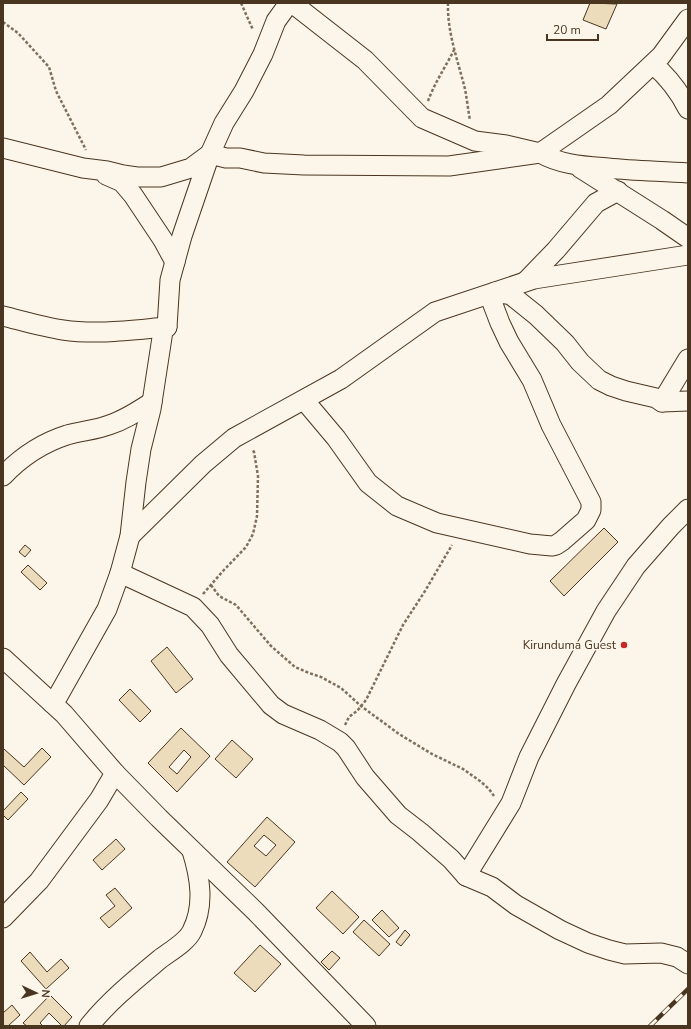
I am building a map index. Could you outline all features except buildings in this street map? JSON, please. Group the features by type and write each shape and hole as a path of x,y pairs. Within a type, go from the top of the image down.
{"street":[{"path":"52,703 58,696 107,609 120,572 130,536 137,475 152,402 163,331 166,327 170,280 184,229 210,154 224,123 244,91 263,54 276,21 288,3"},
{"path":"292,3 365,60 422,118 475,141 506,145 540,153 552,159 576,166 688,173"},
{"path":"210,154 226,158 240,158 264,163 304,166 449,166 540,153 610,105 661,56 688,19"},
{"path":"653,64 674,86 688,109"},
{"path":"3,148 83,168 137,177 161,177 191,168 210,154"},
{"path":"576,166 688,238"},
{"path":"96,169 122,182 163,240 175,262"},
{"path":"526,281 556,250 596,203 618,192"},
{"path":"130,536 203,464 234,438 342,379 435,312 526,281 688,255"},
{"path":"495,292 511,295 536,315 565,343 580,362 599,380 626,391 656,398 662,402 688,401"},
{"path":"304,400 336,438 368,483 397,506 437,523 530,544 554,546 581,526 591,510 591,502 551,425 538,394 500,323 492,302 495,292"},
{"path":"3,316 75,332 100,332 166,327"},
{"path":"662,402 688,359"},
{"path":"3,476 26,455 44,444 66,436 108,426 132,416 152,402"},
{"path":"466,876 511,803 529,757 566,684 606,611 636,566 688,508"},
{"path":"120,572 193,607 210,625 229,655 276,710 291,719 320,730 340,742 346,748 365,777 398,815 451,859 466,876 492,887 516,905 560,930 588,943 625,954 661,953 677,957 688,964"},
{"path":"3,658 64,714 115,773 266,923 366,1026"},
{"path":"3,918 39,881 99,800 115,773"},
{"path":"89,1026 97,1016 132,983 179,945 192,932 197,919 201,890 198,869 192,851"}],"path":[{"path":"448,3 448,13 454,50 466,96 475,141"},
{"path":"3,22 18,33 49,68 56,91 96,169"},
{"path":"422,118 432,91 440,79 454,50"},
{"path":"193,607 222,571 246,547 253,534 257,516 258,476 254,452 241,434"},
{"path":"340,742 344,726 349,717 366,700 403,625 425,591 461,529"},
{"path":"211,585 219,596 236,605 265,640 296,667 325,679 341,688 361,706 398,734 432,754 463,769 489,789 505,813"}],"railway":[{"path":"650,1026 688,989"}],"place":[{"name":"Kirunduma Guest","path":"624,645"}]}
